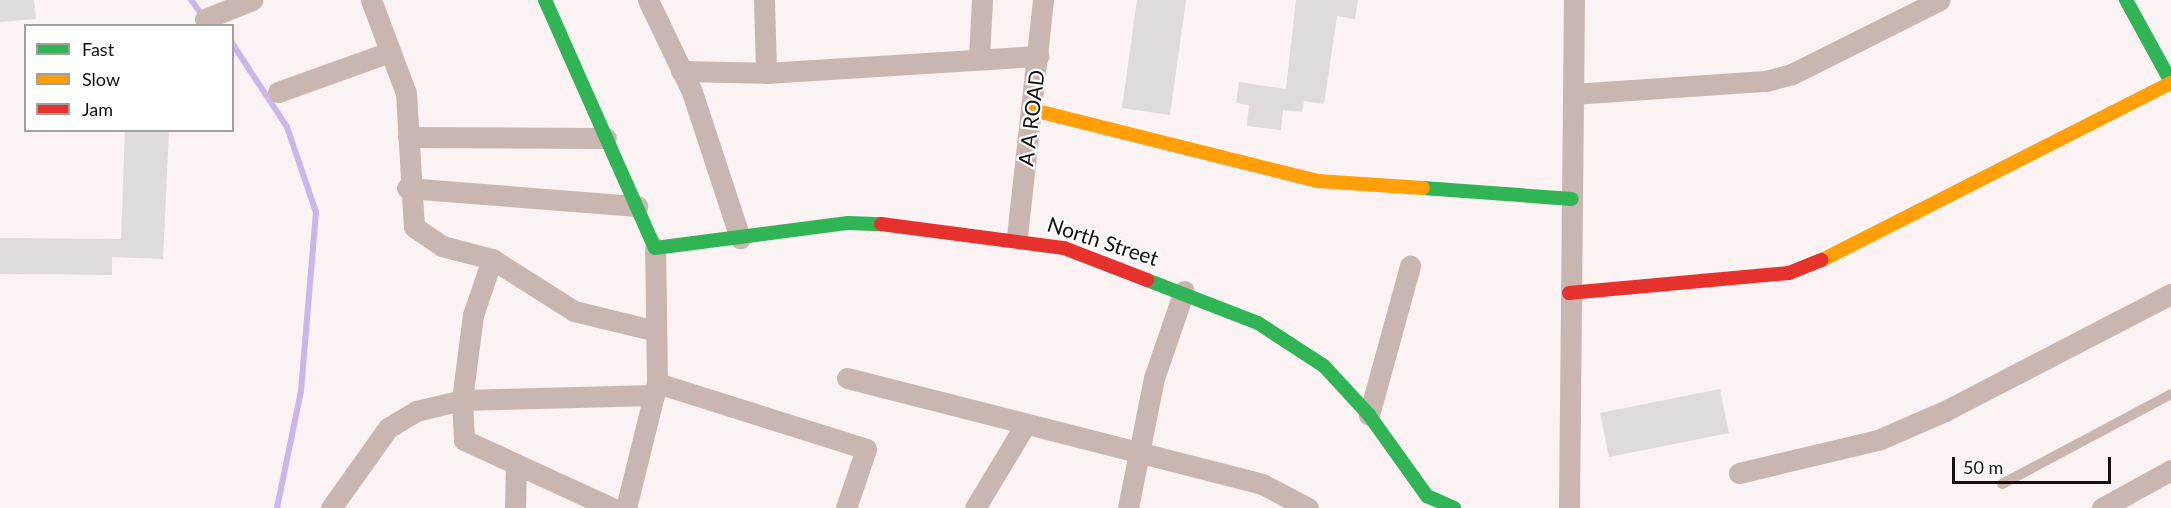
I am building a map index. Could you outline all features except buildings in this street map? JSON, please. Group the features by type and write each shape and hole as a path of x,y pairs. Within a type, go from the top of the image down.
{"street":[{"path":"205,19 252,0"},
{"path":"370,0 406,93 407,188 414,227 426,239 492,260 574,311 656,331"},
{"path":"545,0 655,248 655,389 626,508"},
{"path":"648,0 681,71 740,238"},
{"path":"764,0 766,73"},
{"path":"979,57 982,0"},
{"name":"A A ROAD","path":"1017,236 1033,110 1043,0"},
{"path":"1569,508 1569,293 1574,0"},
{"path":"1573,94 1766,81 1812,65 1940,0"},
{"path":"1569,293 1789,273 1854,248 2171,82 2126,0"},
{"path":"278,92 390,52"},
{"path":"681,71 766,73 979,57 1038,56"},
{"path":"1033,110 1318,181 1572,199"},
{"path":"408,137 606,138"},
{"path":"407,188 637,206"},
{"name":"North Street","path":"655,248 848,224 1017,236 1184,291 1258,323 1324,366 1369,415 1425,502 1454,508"},
{"path":"492,260 473,315 462,400 464,440 606,507"},
{"path":"1369,415 1410,266"},
{"path":"1128,508 1136,451 1154,378 1184,291"},
{"path":"1739,473 1878,440 2171,294"},
{"path":"847,378 908,390 1025,425 1262,484 1308,508"},
{"path":"330,508 400,418 462,400 655,389 866,449 846,508"},
{"path":"975,508 1025,425"},
{"path":"515,508 516,464"},
{"path":"2102,508 2171,470"}],"lane":[{"path":"2002,484 2171,394"}],"waterway":[{"path":"191,0 203,16"},
{"path":"234,46 287,127 316,212 301,391 277,508"}],"traffic: fast":[{"path":"545,0 655,248 848,223 881,224"},
{"path":"2126,0 2171,82"},
{"path":"1423,188 1572,199"},
{"path":"1147,280 1258,323 1324,366 1369,415 1427,496 1454,508"}],"traffic: slow":[{"path":"1822,260 2171,83"},
{"path":"1033,110 1318,181 1423,188"}],"traffic: jam":[{"path":"881,224 1064,248 1147,280"},
{"path":"1569,293 1789,273 1822,260"}]}
